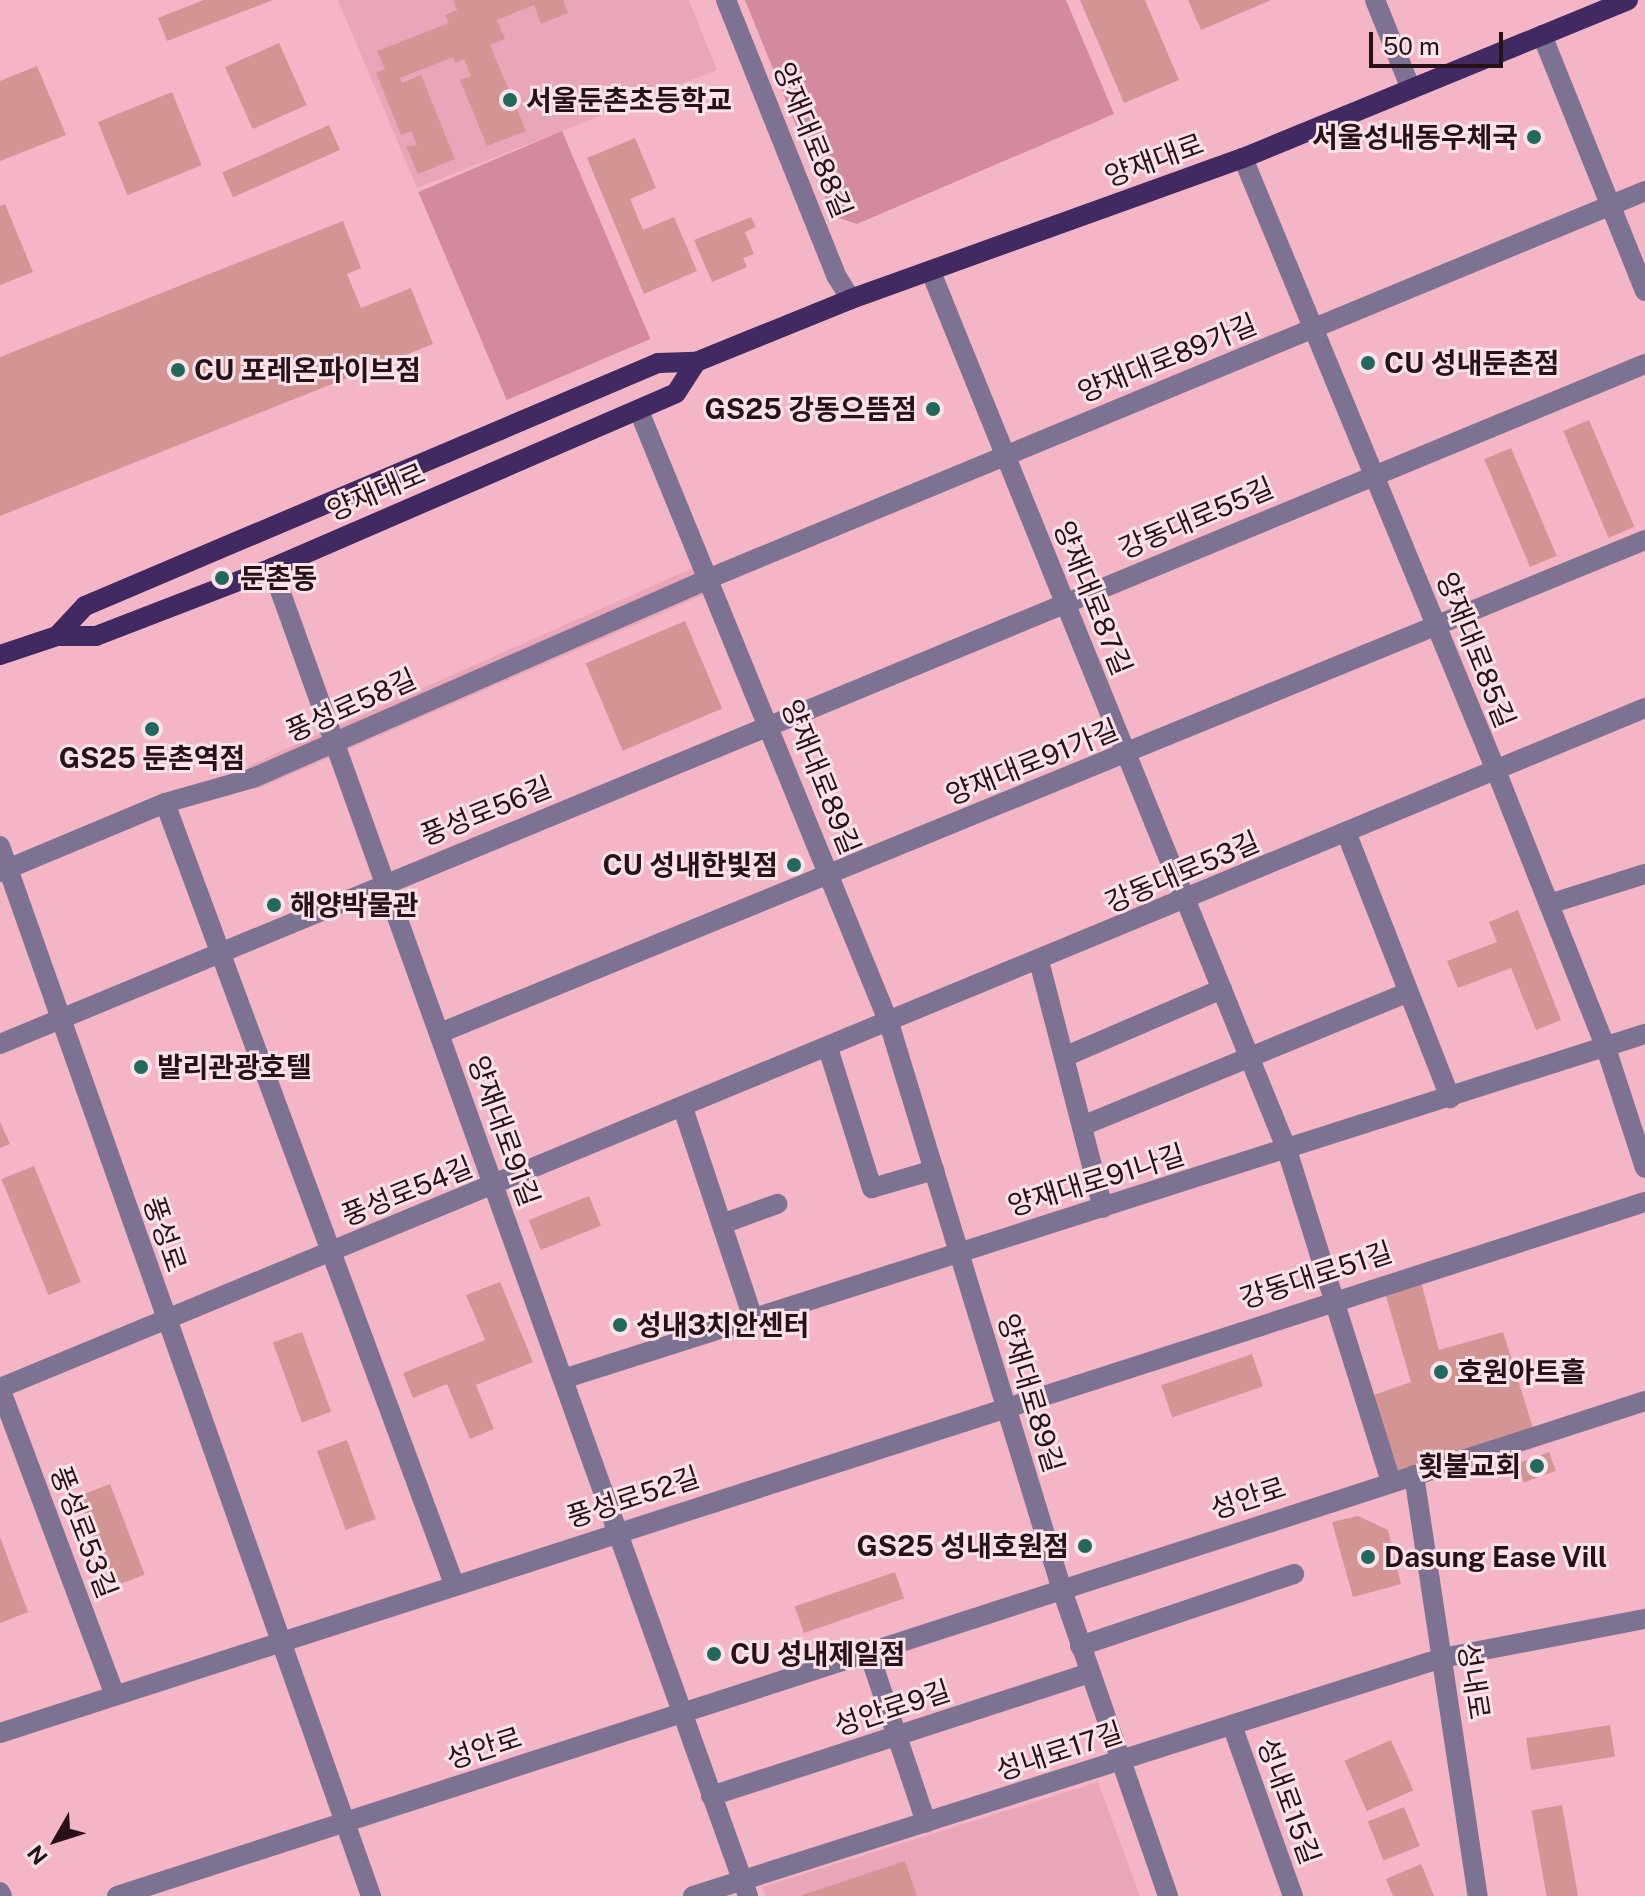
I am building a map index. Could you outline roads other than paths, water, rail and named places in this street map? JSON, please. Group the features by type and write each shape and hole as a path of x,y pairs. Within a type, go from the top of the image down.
{"main road":[{"name":"양재대로","path":"57,636 85,606 387,475 658,363 696,362 851,299 1243,158 1628,0"},
{"name":"양재대로","path":"0,655 57,636 96,636 272,568 639,411 676,393 696,362"}],"street":[{"name":"양재대로88길","path":"726,0 837,277 851,299"},
{"path":"1375,0 1411,89"},
{"path":"1542,35 1645,291"},
{"name":"양재대로85길","path":"1243,158 1495,768 1606,1048 1645,1168"},
{"name":"양재대로89가길","path":"710,578 1645,191"},
{"name":"양재대로87길","path":"931,272 1287,1150 1391,1482"},
{"name":"강동대로55길","path":"769,724 1645,364"},
{"name":"양재대로89길","path":"639,411 710,578 889,1023 1061,1587 1117,1761 1168,1896"},
{"name":"양재대로91가길","path":"440,1033 1645,540"},
{"name":"양재대로91길","path":"272,568 681,1712"},
{"name":"풍성로58길","path":"4,870 165,803 253,778 710,578"},
{"name":"강동대로53길","path":"889,1023 1645,708"},
{"name":"풍성로56길","path":"0,1044 769,724"},
{"path":"165,803 224,952 331,1252"},
{"path":"1346,832 1450,1098"},
{"name":"풍성로","path":"0,846 4,870 63,1019 371,1896"},
{"path":"1549,904 1645,874"},
{"path":"1039,961 1103,1208"},
{"path":"1064,1057 1222,989"},
{"path":"1082,1126 1251,1060 1408,992"},
{"name":"풍성로54길","path":"166,1319 889,1023"},
{"name":"양재대로91나길","path":"563,1379 1645,1034"},
{"path":"828,1048 872,1188 934,1170"},
{"path":"683,1108 753,1318"},
{"name":"강동대로51길","path":"1005,1406 1334,1298 1645,1202"},
{"path":"722,1224 777,1204"},
{"name":"풍성로54길","path":"331,1252 454,1584"},
{"name":"풍성로53길","path":"115,1695 0,1388 166,1319"},
{"name":"성안로","path":"117,1896 345,1824 1061,1587 1645,1401"},
{"name":"풍성로52길","path":"279,1640 1005,1406"},
{"name":"성내로","path":"1414,1475 1478,1896"},
{"path":"1080,1646 1294,1574"},
{"name":"성내로17길","path":"693,1896 745,1888 926,1822 1442,1658 1645,1619"},
{"path":"0,1733 279,1640"},
{"path":"868,1650 926,1822"},
{"name":"성안로9길","path":"711,1796 1089,1673"},
{"path":"681,1712 745,1888"},
{"name":"성내로15길","path":"1232,1725 1293,1896"}],"place":[{"name":"서울둔촌초등학교","path":"510,100"},
{"name":"서울성내동우체국","path":"1534,137"},
{"name":"CU 성내둔촌점","path":"1368,363"},
{"name":"CU 포레온파이브점","path":"178,370"},
{"name":"GS25 강동으뜸점","path":"933,409"},
{"name":"둔촌동","path":"222,578"},
{"name":"GS25 둔촌역점","path":"152,729"},
{"name":"CU 성내한빛점","path":"794,865"},
{"name":"해양박물관","path":"274,905"},
{"name":"발리관광호텔","path":"141,1067"},
{"name":"성내3치안센터","path":"620,1325"},
{"name":"호원아트홀","path":"1441,1372"},
{"name":"횟불교회","path":"1537,1466"},
{"name":"GS25 성내호원점","path":"1085,1546"},
{"name":"Dasung Ease Vill","path":"1368,1557"},
{"name":"CU 성내제일점","path":"714,1654"}]}
